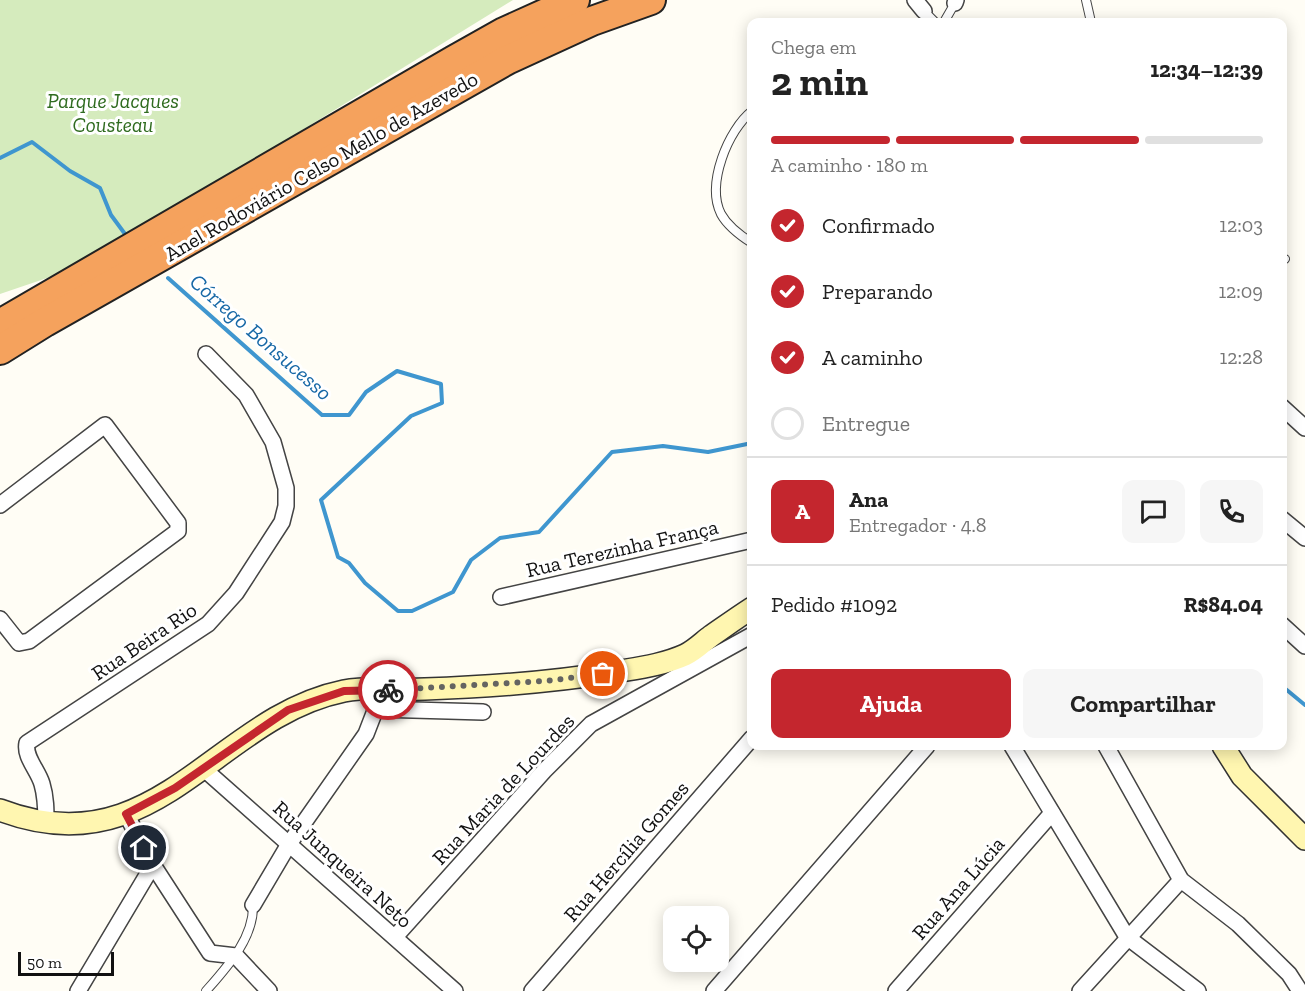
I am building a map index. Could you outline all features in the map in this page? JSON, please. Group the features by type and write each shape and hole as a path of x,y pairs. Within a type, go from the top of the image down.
{"highway":[{"name":"Anel Rodoviário Celso Mello de Azevedo","path":"0,350 45,322 507,60 592,21 651,0"},
{"name":"Anel Rodoviário Celso Mello de Azevedo","path":"0,324 454,60 504,32 566,3"},
{"path":"0,309 110,260"},
{"path":"0,364 45,322"}],"street":[{"name":"Rua Beira Rio","path":"46,823 45,795 41,781 27,753 27,743 208,624 236,594 282,522 286,506 286,488 273,442 246,395 206,354"},
{"path":"1287,412 1305,428"},
{"path":"0,505 105,425 178,524 178,531 29,641 19,643 0,619"},
{"path":"1287,523 1305,538"},
{"name":"Rua Terezinha França","path":"501,597 747,541"},
{"path":"380,699 545,681 653,665 687,655 747,612"},
{"path":"1287,630 1305,646"},
{"name":"Rua Maria de Lourdes","path":"395,938 544,771 591,724 747,638"},
{"path":"0,810 46,823 93,822 126,814 160,797 204,769 288,710 344,691 380,699 483,712"},
{"path":"253,904 290,844 366,734 380,699"},
{"name":"Rua Hercília Gomes","path":"532,991 747,744"},
{"path":"714,991 924,750"},
{"path":"1014,750 1127,937 1198,991"},
{"path":"1108,750 1181,880 1239,924 1289,974 1300,991"},
{"path":"1225,750 1242,776 1305,839"},
{"name":"Rua Junqueira Neto","path":"204,769 455,991"},
{"name":"Rua Ana Lúcia","path":"896,991 1052,813"},
{"path":"126,814 153,865 210,952 236,956 269,991"},
{"path":"78,991 153,865"},
{"path":"1080,991 1181,880"}],"lane":[{"path":"1086,0 1090,18"},
{"path":"946,18 956,1"},
{"path":"919,6 931,18"},
{"path":"747,115 740,120 727,140 720,164 717,192 719,212 747,239"},
{"path":"206,991 236,956 253,917 253,904"}],"green space":[{"name":"Parque Jacques Cousteau","path":"0,0 513,0 244,166 50,277 0,294"}],"waterway":[{"name":"Córrego Bonsucesso","path":"0,158 32,142 70,171 100,188 111,215 125,234"},
{"name":"Córrego Bonsucesso","path":"168,278 322,415 349,415 366,392 397,371 441,384 442,403 411,416 321,500 338,557 349,563 365,583 398,611 412,611 453,592 471,560 500,538 539,532 612,452 663,446 708,452 747,444"},
{"name":"Córrego Bonsucesso","path":"1287,690 1305,705"}],"way so far":[{"path":"388,690 545,681 603,674"}],"route":[{"path":"144,848 126,814 175,788 288,710 344,691 388,690"}]}
